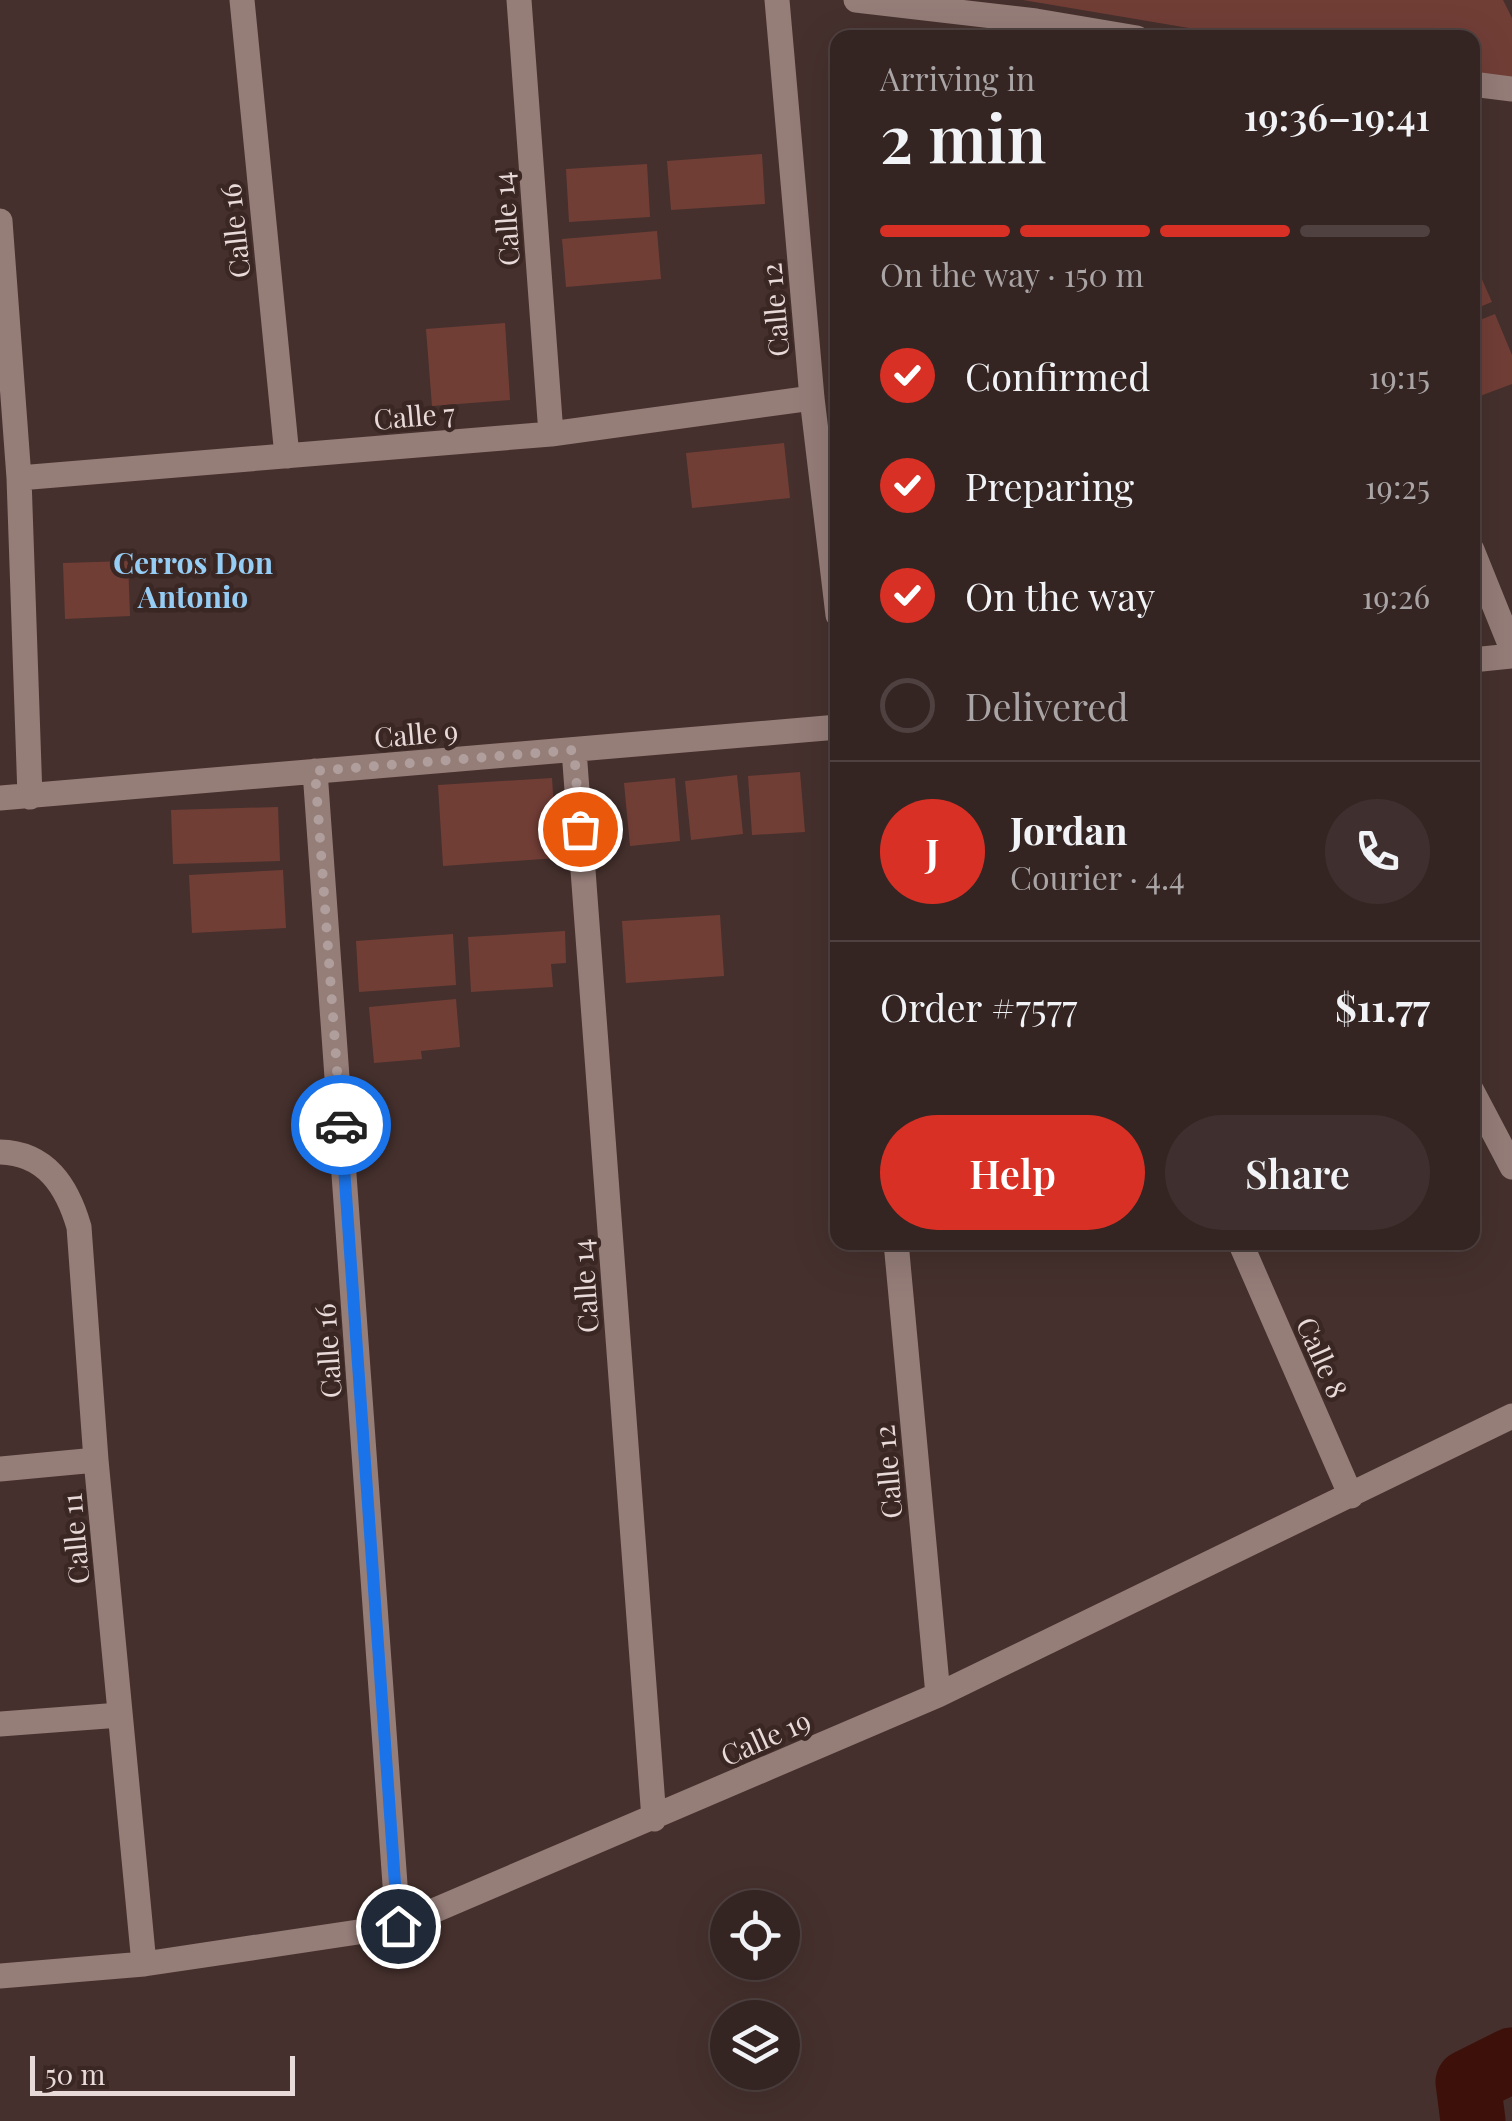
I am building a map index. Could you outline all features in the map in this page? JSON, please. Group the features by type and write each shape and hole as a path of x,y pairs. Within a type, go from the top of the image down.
{"street":[{"name":"Calle 16","path":"242,0 287,456"},
{"name":"Calle 14","path":"519,0 551,434"},
{"name":"Calle 12","path":"778,0 812,398 830,548"},
{"path":"856,0 1037,29"},
{"path":"1480,85 1512,89"},
{"path":"0,222 19,478 30,797"},
{"name":"Calle 7","path":"19,478 551,434 812,398"},
{"path":"1480,571 1512,653 1480,659"},
{"name":"Calle 9","path":"0,798 830,728"},
{"name":"Calle 14","path":"574,750 654,1819"},
{"name":"Calle 16","path":"315,771 398,1926"},
{"path":"1480,1107 1512,1167"},
{"name":"Calle 11","path":"0,1152 22,1152 53,1175 70,1197 78,1227 144,1964"},
{"name":"Calle 12","path":"897,1250 938,1696"},
{"name":"Calle 8","path":"1243,1250 1351,1496"},
{"name":"Calle 19","path":"0,1976 144,1964 398,1926 938,1696 1512,1416"},
{"path":"0,1469 96,1460"},
{"path":"0,1724 120,1715"}],"building":[{"path":"1023,0 1503,0 1512,18 1512,79 1480,74 1480,30 1201,30"},
{"path":"762,154 765,204 671,210 667,161"},
{"path":"647,164 650,217 569,222 566,169"},
{"path":"657,231 661,279 566,287 562,239"},
{"path":"1480,275 1492,302 1480,307"},
{"path":"1495,314 1512,355 1512,384 1480,396 1480,320"},
{"path":"505,323 510,400 432,406 426,329"},
{"path":"784,443 790,498 692,508 686,453"},
{"path":"128,561 130,616 65,619 63,563"},
{"path":"800,772 805,832 752,835 748,776"},
{"path":"737,775 743,834 691,840 685,781"},
{"path":"552,778 557,858 443,866 438,785"},
{"path":"675,778 680,841 630,846 624,783"},
{"path":"278,807 280,861 173,864 171,810"},
{"path":"283,870 286,928 192,933 189,875"},
{"path":"720,915 724,976 626,983 622,921"},
{"path":"565,931 566,963 551,964 553,987 471,992 468,937"},
{"path":"453,934 456,985 359,992 356,941"},
{"path":"456,999 460,1047 421,1051 422,1059 374,1063 369,1007"}],"waterway":[{"path":"1473,2121 1468,2082 1512,2060"}],"way so far":[{"path":"341,1125 315,771 574,750 580,829"}],"district":[{"name":"Cerros Don Antonio","path":"193,579"}],"route":[{"path":"341,1125 398,1926"}]}
